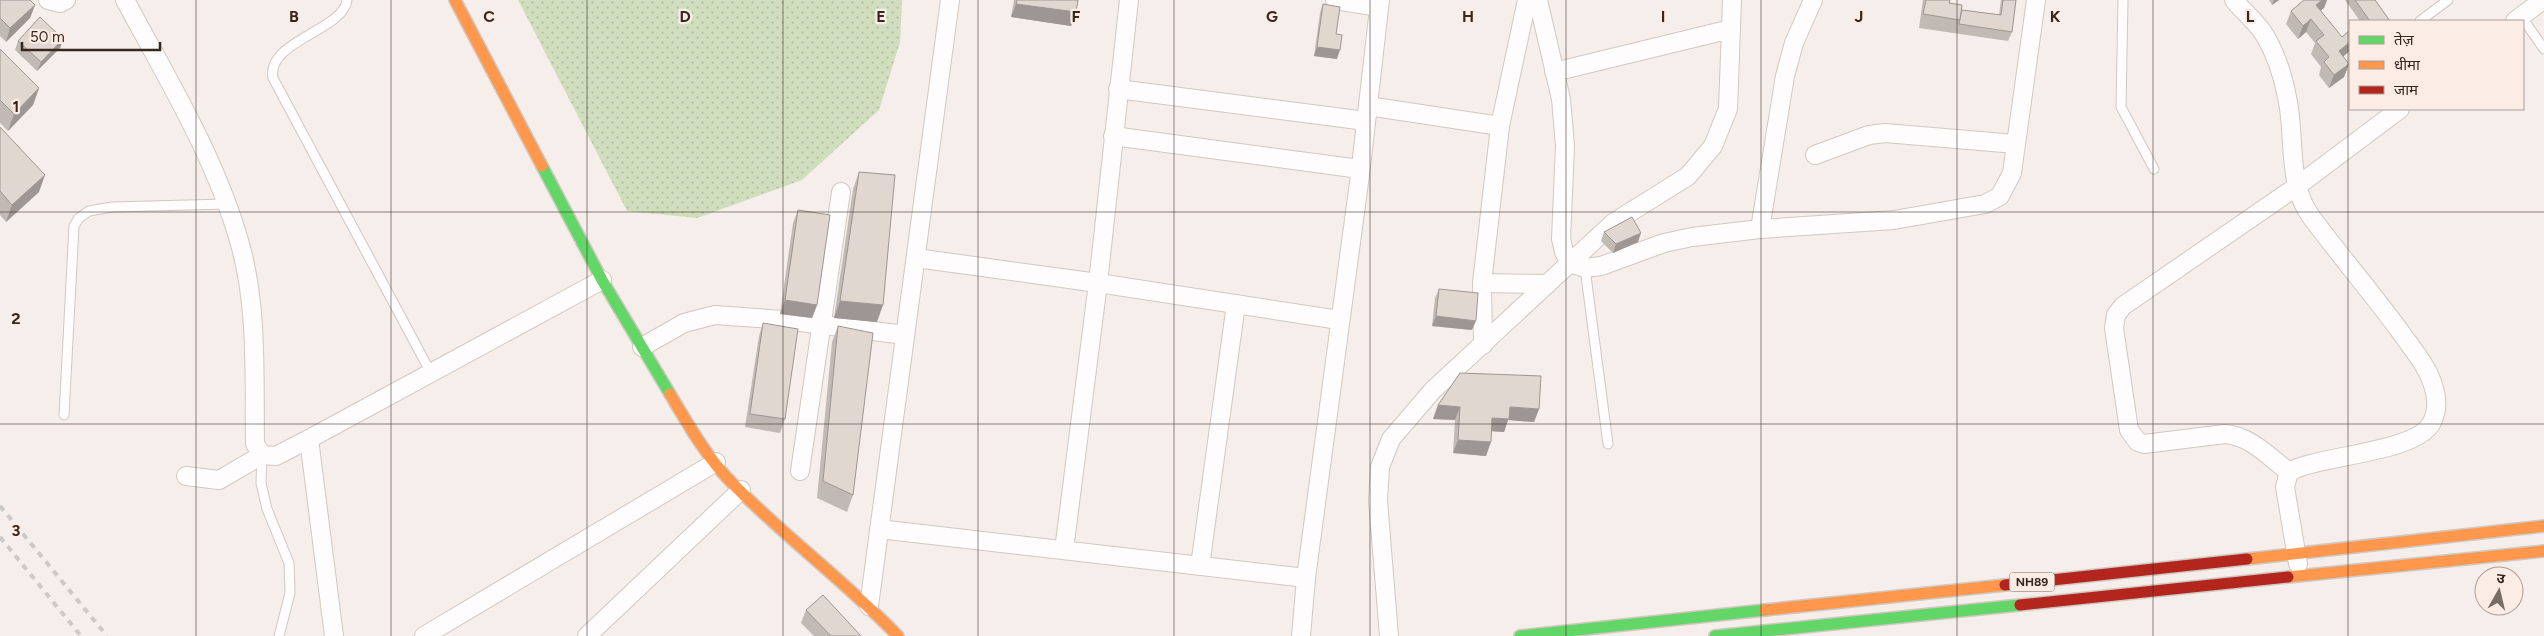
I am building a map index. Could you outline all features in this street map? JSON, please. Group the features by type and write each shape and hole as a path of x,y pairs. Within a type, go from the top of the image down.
{"main road":[{"path":"455,0 602,280 694,434 740,490 869,606 898,636"},
{"name":"NH89","path":"1520,636 2544,526"},
{"name":"NH89","path":"1715,636 2300,577 2544,550"},
{"path":"1951,591 1956,611"},
{"path":"1711,616 1715,636"}],"street":[{"path":"48,0 60,3 66,0"},
{"path":"125,0 213,168 240,244 252,311 255,444 262,455"},
{"path":"869,606 950,0"},
{"path":"1064,550 1098,283 1129,0"},
{"path":"1301,636 1306,578 1338,320 1367,114 1379,3 1336,0"},
{"path":"1483,345 1482,283 1500,126 1527,0"},
{"path":"1538,0 1561,99 1565,146 1561,238 1564,252 1578,265 1601,266 1664,243 1692,237 1760,229 1894,220 1985,204 2000,196 2012,173 2036,0"},
{"path":"1389,636 1378,501 1380,467 1391,439 1433,390 1547,284 1578,265 1613,223 1688,176 1713,146 1728,109 1732,0"},
{"path":"1760,229 1785,76 1794,43 1812,0"},
{"path":"2234,0 2264,34 2278,66 2288,99 2296,187 2310,216 2356,272 2423,364 2432,381 2437,399 2436,413 2431,425 2406,441 2354,456 2300,466 2289,472 2285,487 2300,577"},
{"path":"2518,19 2543,0"},
{"path":"1554,72 1731,29"},
{"path":"1118,89 1500,126"},
{"path":"2289,472 2248,440 2237,435 2225,434 2144,444 2138,442 2129,430 2114,328 2116,315 2123,306 2296,187 2399,110"},
{"path":"1815,155 1869,135 1885,133 2016,144"},
{"path":"1113,136 1360,169"},
{"path":"800,471 841,192"},
{"path":"916,258 1098,283 1338,320"},
{"path":"186,476 219,480 262,455 276,456 602,280"},
{"path":"1482,283 1547,284"},
{"path":"1200,566 1236,304"},
{"path":"642,347 684,323 715,315 905,335"},
{"path":"309,439 334,636"},
{"path":"424,636 716,462"},
{"path":"588,636 740,490"},
{"path":"879,529 1306,578"}],"lane":[{"path":"347,0 341,13 278,57 271,68 273,78 431,373"},
{"path":"2124,0 2121,108 2154,169"},
{"path":"2421,20 2448,0"},
{"path":"2524,26 2544,49"},
{"path":"64,415 74,226 79,218 90,211 112,207 226,204"},
{"path":"1578,265 1608,444"},
{"path":"262,455 261,484 265,500 289,563 290,593 279,636"}],"green space":[{"path":"518,0 902,0 900,42 879,110 802,180 697,218 627,211"}],"building":[{"path":"0,0 30,0 35,5 10,28 0,18"},
{"path":"1017,0 1078,0 1076,12 1016,4"},
{"path":"1926,0 1950,0 1949,3 1962,5 1960,20 1923,14"},
{"path":"2003,0 2016,0 2012,32 1959,24 1962,10 2001,15"},
{"path":"2304,0 2322,0 2316,5 2342,37 2349,31 2349,43 2339,51 2349,64 2334,75 2324,62 2329,57 2316,41 2324,35 2311,19 2303,26 2291,11"},
{"path":"2355,0 2375,0 2389,20 2369,20"},
{"path":"1323,4 1340,7 1336,34 1342,35 1340,50 1317,47"},
{"path":"40,17 63,39 41,62 18,41"},
{"path":"0,49 39,88 14,114 0,100"},
{"path":"0,127 45,175 12,205 0,191"},
{"path":"859,172 895,175 883,305 840,301"},
{"path":"798,210 830,215 817,305 785,300"},
{"path":"1632,217 1641,233 1616,244 1604,232"},
{"path":"1439,289 1478,293 1476,321 1436,316"},
{"path":"763,323 798,329 785,419 750,414"},
{"path":"838,326 873,333 853,495 823,481"},
{"path":"1460,373 1541,376 1539,409 1510,407 1509,419 1492,418 1491,442 1458,440 1460,407 1438,405"},
{"path":"823,595 861,636 831,636 806,610"}],"railway":[{"path":"0,506 107,636"},
{"path":"0,537 81,636"}],"traffic: fast":[{"path":"542,166 602,280 670,394"},
{"path":"1715,636 2020,605"},
{"path":"1520,636 1765,610"}],"traffic: slow":[{"path":"455,0 542,166"},
{"path":"670,394 706,452 733,484 773,523 858,597 898,636"},
{"path":"2247,559 2544,526"},
{"path":"2288,577 2544,551"},
{"path":"1765,610 2005,585"}],"traffic: jam":[{"path":"2005,585 2247,559"},
{"path":"2020,605 2288,577"}]}
